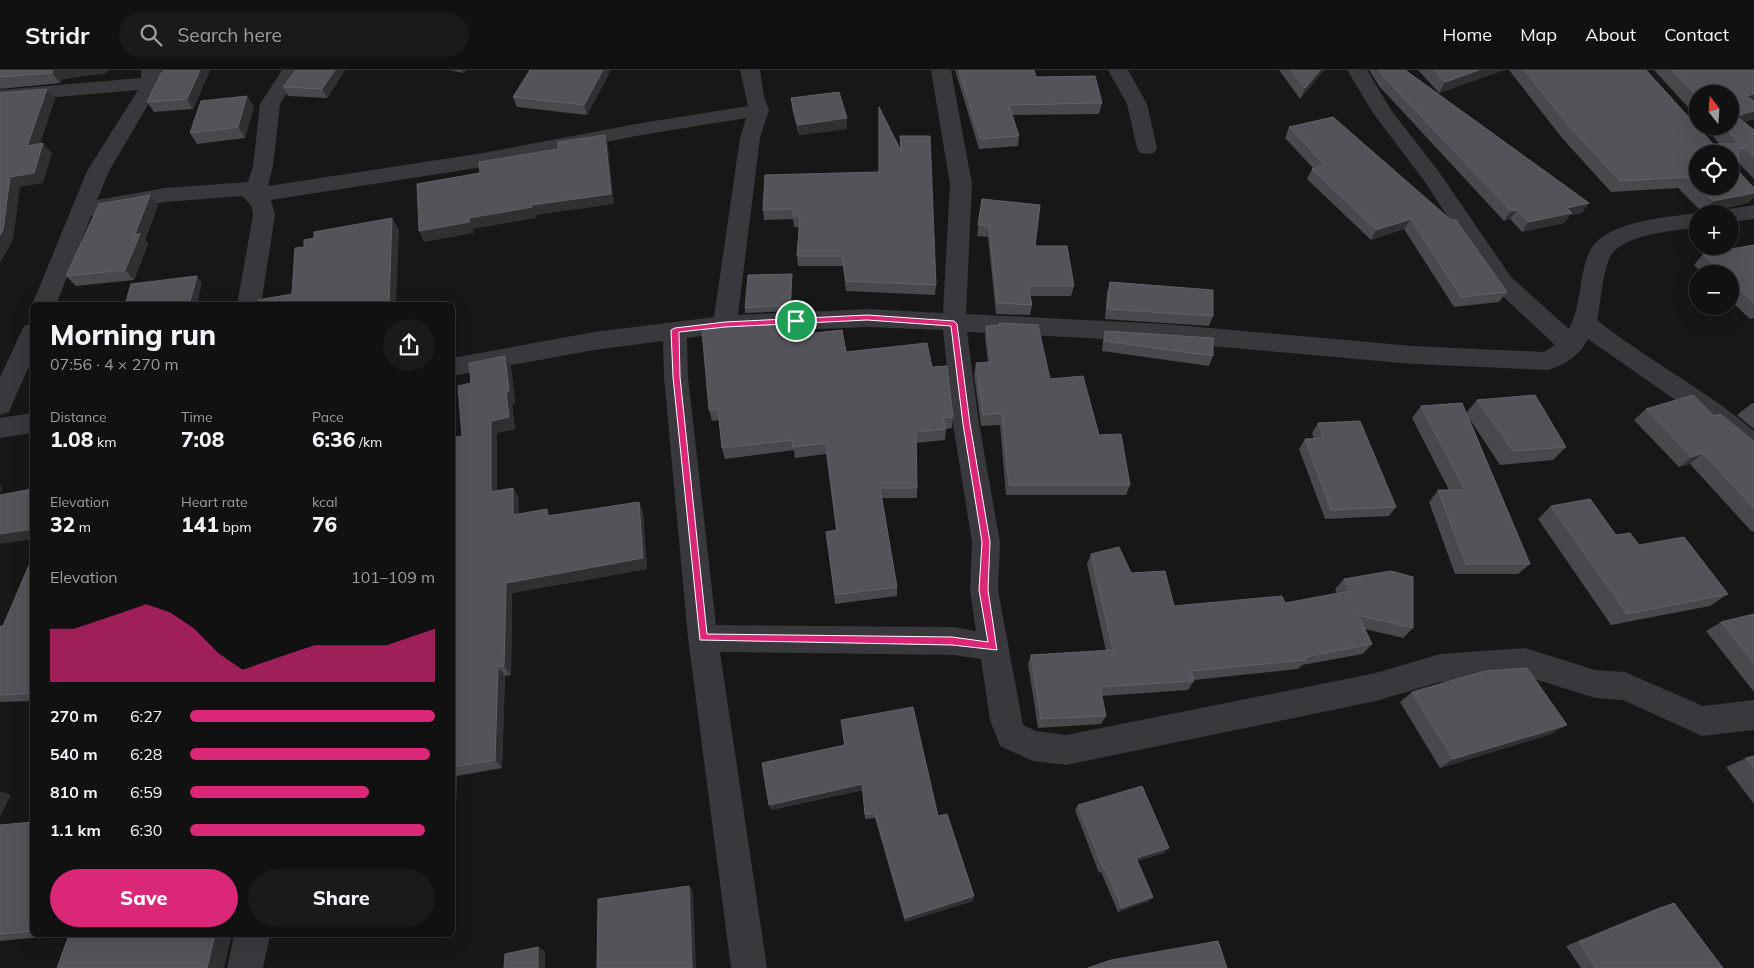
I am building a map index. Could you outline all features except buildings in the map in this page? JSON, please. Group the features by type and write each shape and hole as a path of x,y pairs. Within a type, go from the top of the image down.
{"street":[{"path":"255,195 263,166 270,104 292,70"},
{"path":"725,324 750,138 759,110 754,97 750,70"},
{"path":"941,70 961,184 960,239 954,324 966,424 986,542 984,590 1006,720 1011,735 1033,746 1066,750 1324,696 1376,688 1440,668 1525,662 1594,684 1625,686 1702,720 1754,715"},
{"path":"1118,70 1137,104 1148,148"},
{"path":"1357,70 1383,113 1432,176 1503,283 1572,346"},
{"path":"0,96 151,76"},
{"path":"45,302 84,210 98,171 151,76"},
{"path":"255,195 483,160 636,130 759,110"},
{"path":"84,210 134,198 177,192 247,189 262,203 264,215 249,302"},
{"path":"1739,214 1754,212"},
{"path":"455,366 594,341 725,324 867,318 954,324 1166,333 1413,355 1548,361 1572,346 1584,323 1599,254 1616,239 1634,230 1689,221"},
{"path":"1584,323 1613,348 1689,396 1737,430 1754,446"},
{"path":"675,330 676,377 703,638 749,968"},
{"path":"0,405 30,337"},
{"path":"0,428 30,423"},
{"path":"703,638 952,641 994,647"},
{"path":"245,968 252,937"}],"route":[{"path":"867,318 954,324 966,424 986,542 984,590 994,647 952,641 703,638 694,533 676,377 675,330 725,324 796,321 867,318"}]}
